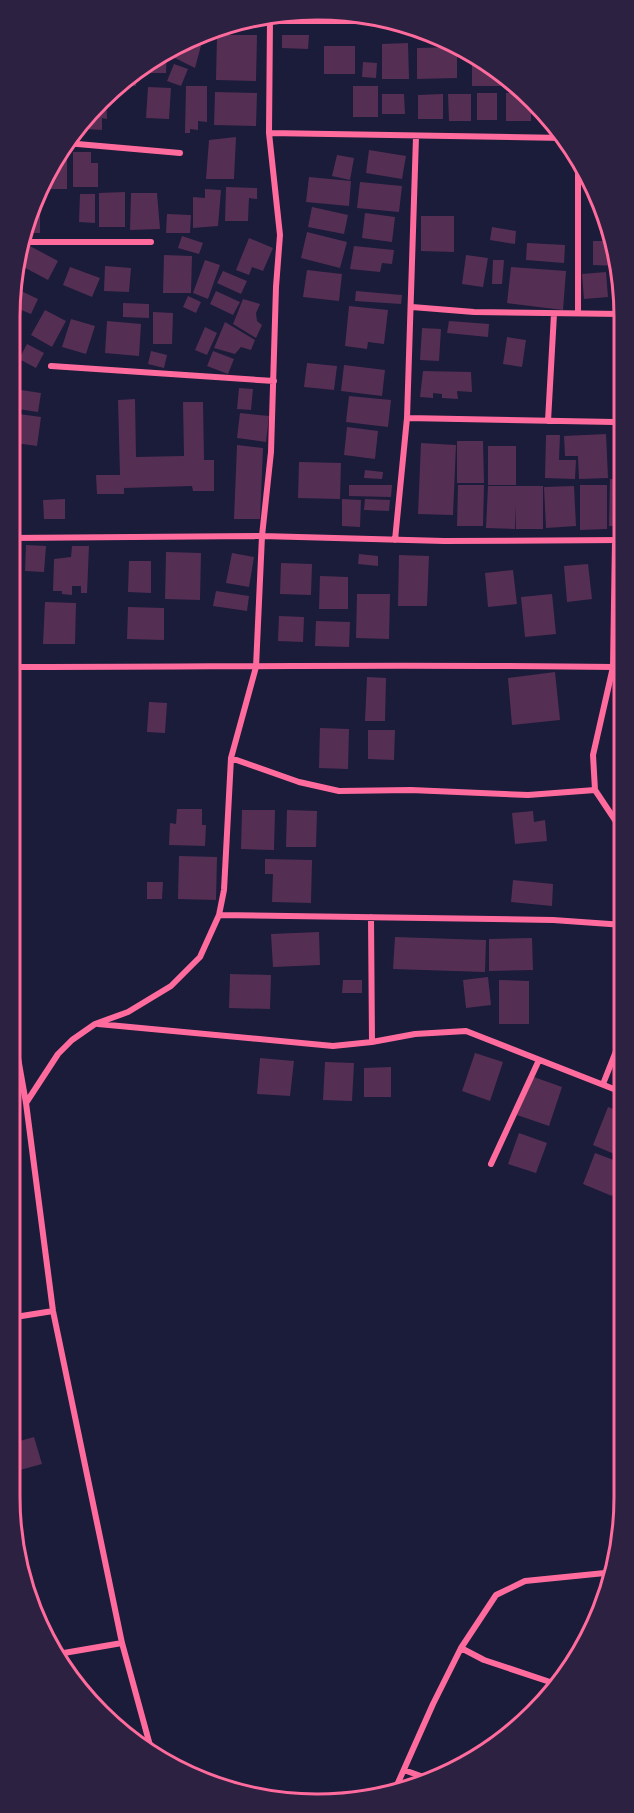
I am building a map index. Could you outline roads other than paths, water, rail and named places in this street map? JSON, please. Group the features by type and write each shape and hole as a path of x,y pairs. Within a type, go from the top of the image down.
{"street":[{"path":"27,1103 58,1054 95,1024 128,1012 171,986 200,957 219,915 224,890 231,758 256,667 262,536 271,452 276,287 280,235 269,133 270,23"},
{"path":"269,133 554,138"},
{"path":"396,540 407,418 416,137"},
{"path":"76,144 180,153"},
{"path":"578,174 578,314"},
{"path":"29,243 151,242"},
{"path":"412,307 474,312 614,314"},
{"path":"548,421 554,314"},
{"path":"51,366 274,381"},
{"path":"407,418 614,423"},
{"path":"20,538 262,536 396,540 614,540"},
{"path":"614,604 613,667 593,755 595,790 614,820"},
{"path":"20,667 256,667 370,664 613,667"},
{"path":"231,758 299,782 339,790 411,790 528,795 595,790"},
{"path":"219,915 553,920 614,924"},
{"path":"371,917 372,1042"},
{"path":"95,1024 333,1046 415,1034 466,1031 614,1089"},
{"path":"603,1084 614,1056"},
{"path":"491,1164 538,1060"},
{"path":"20,1066 27,1103 53,1311 122,1643 149,1741"},
{"path":"20,1316 53,1311"},
{"path":"399,1782 461,1648 496,1595 525,1581 604,1573"},
{"path":"64,1653 122,1643"},
{"path":"461,1648 484,1660 549,1682"},
{"path":"404,1770 419,1776"}]}
